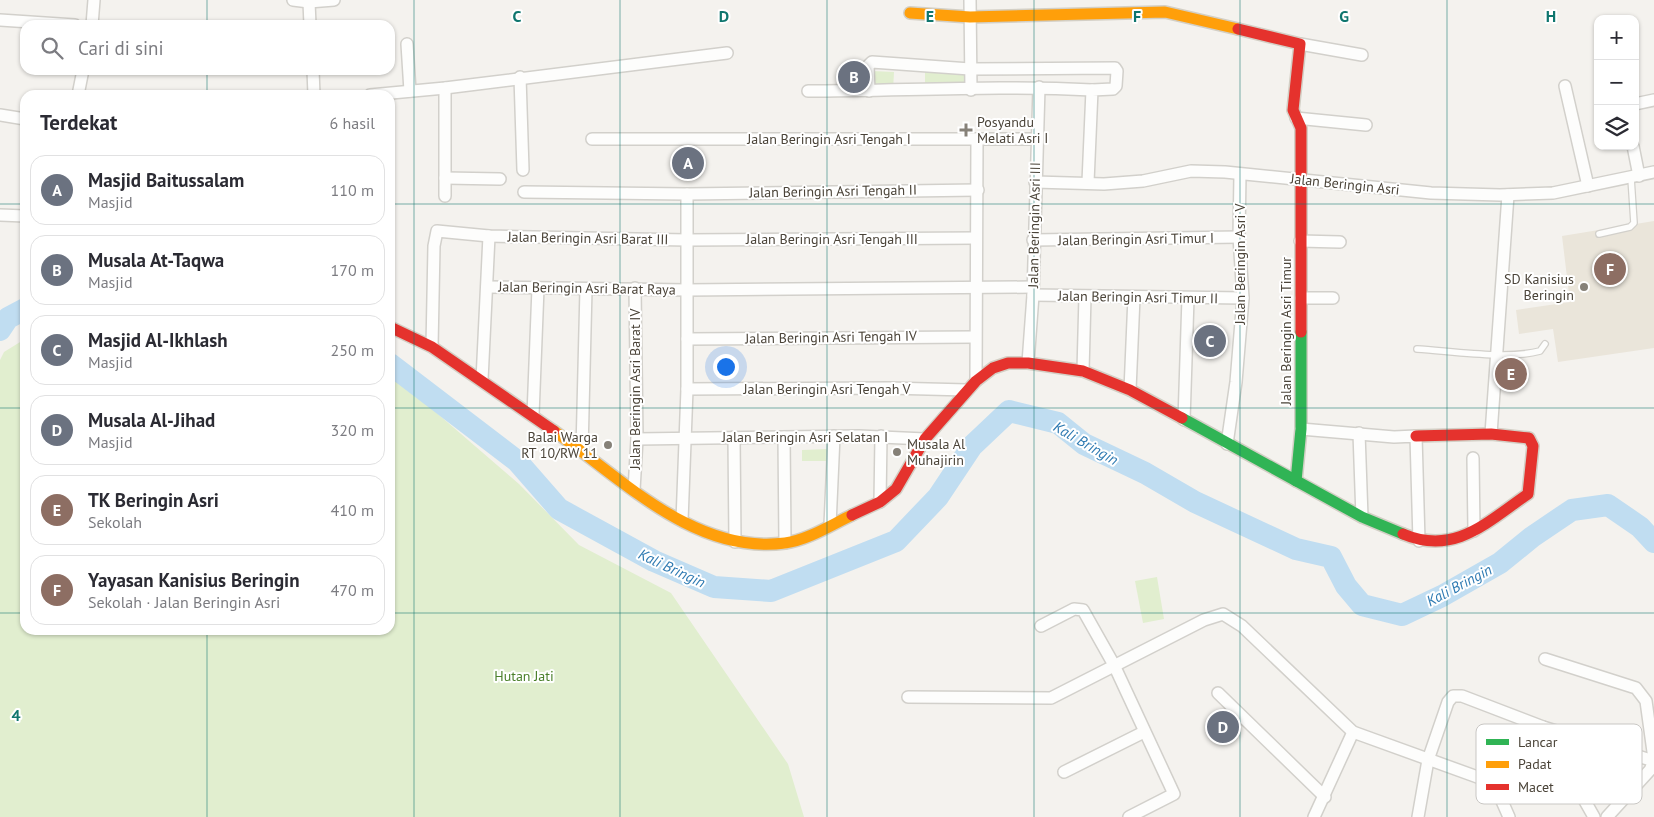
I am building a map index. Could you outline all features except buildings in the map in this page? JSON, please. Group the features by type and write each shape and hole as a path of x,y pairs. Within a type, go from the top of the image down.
{"street":[{"path":"92,20 94,0"},
{"path":"293,0 309,2 334,0"},
{"path":"970,0 971,90"},
{"path":"309,2 310,20"},
{"path":"910,13 970,16 1165,12 1300,44 1362,55"},
{"path":"0,20 20,21"},
{"path":"408,44 410,91"},
{"name":"Jalan Beringin Asri Timur","path":"1296,481 1301,429 1300,241 1302,180 1301,128 1293,110 1300,44"},
{"path":"395,92 727,53"},
{"path":"808,91 869,91 971,90 1033,87 1092,90 1116,86 1116,69 970,69 872,62 868,66 869,91"},
{"name":"Jalan Beringin Asri III","path":"1028,69 1033,87 1036,139 1028,363"},
{"path":"79,90 82,75"},
{"path":"313,75 314,90"},
{"path":"520,77 523,170"},
{"path":"1565,86 1588,186"},
{"path":"445,88 445,196"},
{"path":"1088,182 1092,90"},
{"path":"1639,103 1654,100"},
{"path":"0,115 20,118"},
{"path":"1296,118 1366,126"},
{"name":"Jalan Beringin Asri Tengah I","path":"592,139 1036,139"},
{"path":"976,381 974,337 978,190 977,139"},
{"path":"1633,150 1635,177"},
{"name":"Jalan Beringin Asri","path":"1035,182 1143,181 1191,170 1431,193 1508,195 1553,193 1654,172"},
{"name":"Jalan Beringin Asri V","path":"1226,444 1236,382 1243,298 1239,237 1240,174"},
{"path":"445,178 500,179"},
{"name":"Jalan Beringin Asri Tengah II","path":"524,192 687,194 978,190"},
{"path":"682,521 687,389 687,194"},
{"path":"1491,434 1508,195"},
{"path":"0,215 20,216"},
{"name":"Jalan Beringin Asri Barat III","path":"432,347 434,246 437,231 489,236 687,240"},
{"path":"482,380 489,236"},
{"name":"Jalan Beringin Asri Timur I","path":"1033,240 1239,237"},
{"name":"Jalan Beringin Asri Tengah III","path":"687,240 976,238"},
{"path":"1300,241 1340,242"},
{"name":"Jalan Beringin Asri Barat Raya","path":"487,286 687,290 976,288"},
{"path":"533,414 538,288"},
{"name":"Jalan Beringin Asri Barat IV","path":"634,490 637,439 636,288"},
{"name":"Jalan Beringin Asri Timur II","path":"976,288 1086,296 1243,298"},
{"path":"582,450 586,289"},
{"path":"1083,371 1086,296"},
{"path":"1130,390 1134,297"},
{"path":"1184,420 1188,298"},
{"path":"1301,298 1333,298"},
{"path":"395,329 432,347 533,414 634,490 682,521 735,542 785,543 803,538 880,502 896,489 925,439 976,381 1002,365 1028,363 1083,371 1130,390 1362,517 1419,541 1446,542 1474,531 1524,498 1530,490 1533,455 1531,440 1491,434 1394,437 1301,429"},
{"name":"Jalan Beringin Asri Tengah IV","path":"687,339 974,337"},
{"name":"Jalan Beringin Asri Tengah V","path":"687,389 889,388 968,390"},
{"path":"1359,433 1362,517"},
{"path":"830,525 834,436"},
{"name":"Jalan Beringin Asri Selatan I","path":"637,439 834,436 881,436 925,439"},
{"path":"880,502 881,436"},
{"path":"1416,436 1419,541"},
{"path":"734,437 735,542"},
{"path":"784,437 785,543"},
{"path":"1472,458 1474,531"},
{"path":"1041,626 1074,609 1083,610 1114,665 1174,794 1129,817"},
{"path":"908,697 1051,698 1204,620 1223,614 1242,626 1353,732 1476,777"},
{"path":"1545,659 1636,688 1642,693 1646,701 1654,760 1642,778"},
{"path":"1218,693 1325,797"},
{"path":"1418,817 1428,760 1448,702 1453,696 1462,696 1535,724"},
{"path":"1064,772 1144,732"},
{"path":"1314,817 1325,797 1353,732"},
{"path":"1642,756 1654,760"},
{"path":"1503,804 1509,817"},
{"path":"1587,804 1594,817"},
{"path":"1607,817 1619,804"}],"lane":[{"path":"1599,234 1630,227 1634,223 1635,177"},
{"path":"1417,349 1497,354 1533,353 1540,351 1545,344"}],"shaded area":[{"path":"1654,221 1654,348 1558,362 1553,329 1519,334 1516,310 1570,302 1562,236"}],"green space":[{"path":"872,71 894,72 893,91 871,89"},
{"path":"964,71 964,88 925,88 925,72"},
{"name":"Hutan Jati","path":"20,342 20,635 395,635 395,377 519,484 579,545 671,593 788,764 804,817 0,817 0,360 4,352"},
{"path":"827,449 827,461 802,461 802,450"},
{"path":"1157,577 1164,619 1143,623 1135,581"}],"waterway":[{"name":"Kali Bringin","path":"0,330 8,318 20,312"},
{"name":"Kali Bringin","path":"395,368 517,461 559,509 654,561 714,587 771,591 896,541 938,497 972,446 1009,411 1058,423 1084,444 1145,473 1195,502 1296,549 1331,557 1346,586 1362,605 1402,615 1442,596 1500,563 1532,537 1572,510 1608,505 1640,527 1654,542"}],"traffic: fast":[{"path":"1296,481 1301,429 1301,332"},
{"path":"1182,418 1362,517 1403,534"}],"traffic: slow":[{"path":"910,13 970,17 1165,12 1238,29"},
{"path":"554,431 661,509 690,525 720,537 752,544 785,543 811,535 852,515"}],"traffic: jam":[{"path":"1238,29 1300,44 1293,110 1301,128 1301,332"},
{"path":"395,329 432,347 554,431"},
{"path":"852,515 880,502 896,489 925,439 976,381 993,368 1008,363 1028,363 1083,371 1130,390 1182,418"},
{"path":"1403,534 1422,540 1439,541 1455,538 1470,533 1484,525 1528,494 1533,446 1529,438 1491,434 1416,436"}],"place":[{"name":"Musala At-Taqwa","path":"854,77"},
{"name":"Posyandu Melati Asri I","path":"966,130"},
{"name":"Masjid Baitussalam","path":"688,163"},
{"name":"Yayasan Kanisius Beringin","path":"1610,269"},
{"name":"SD Kanisius Beringin","path":"1584,287"},
{"name":"Masjid Al-Ikhlash","path":"1210,341"},
{"name":"TK Beringin Asri","path":"1511,374"},
{"name":"Balai Warga RT 10/RW 11","path":"608,445"},
{"name":"Musala Al Muhajirin","path":"897,452"},
{"name":"Musala Al-Jihad","path":"1223,727"}]}
